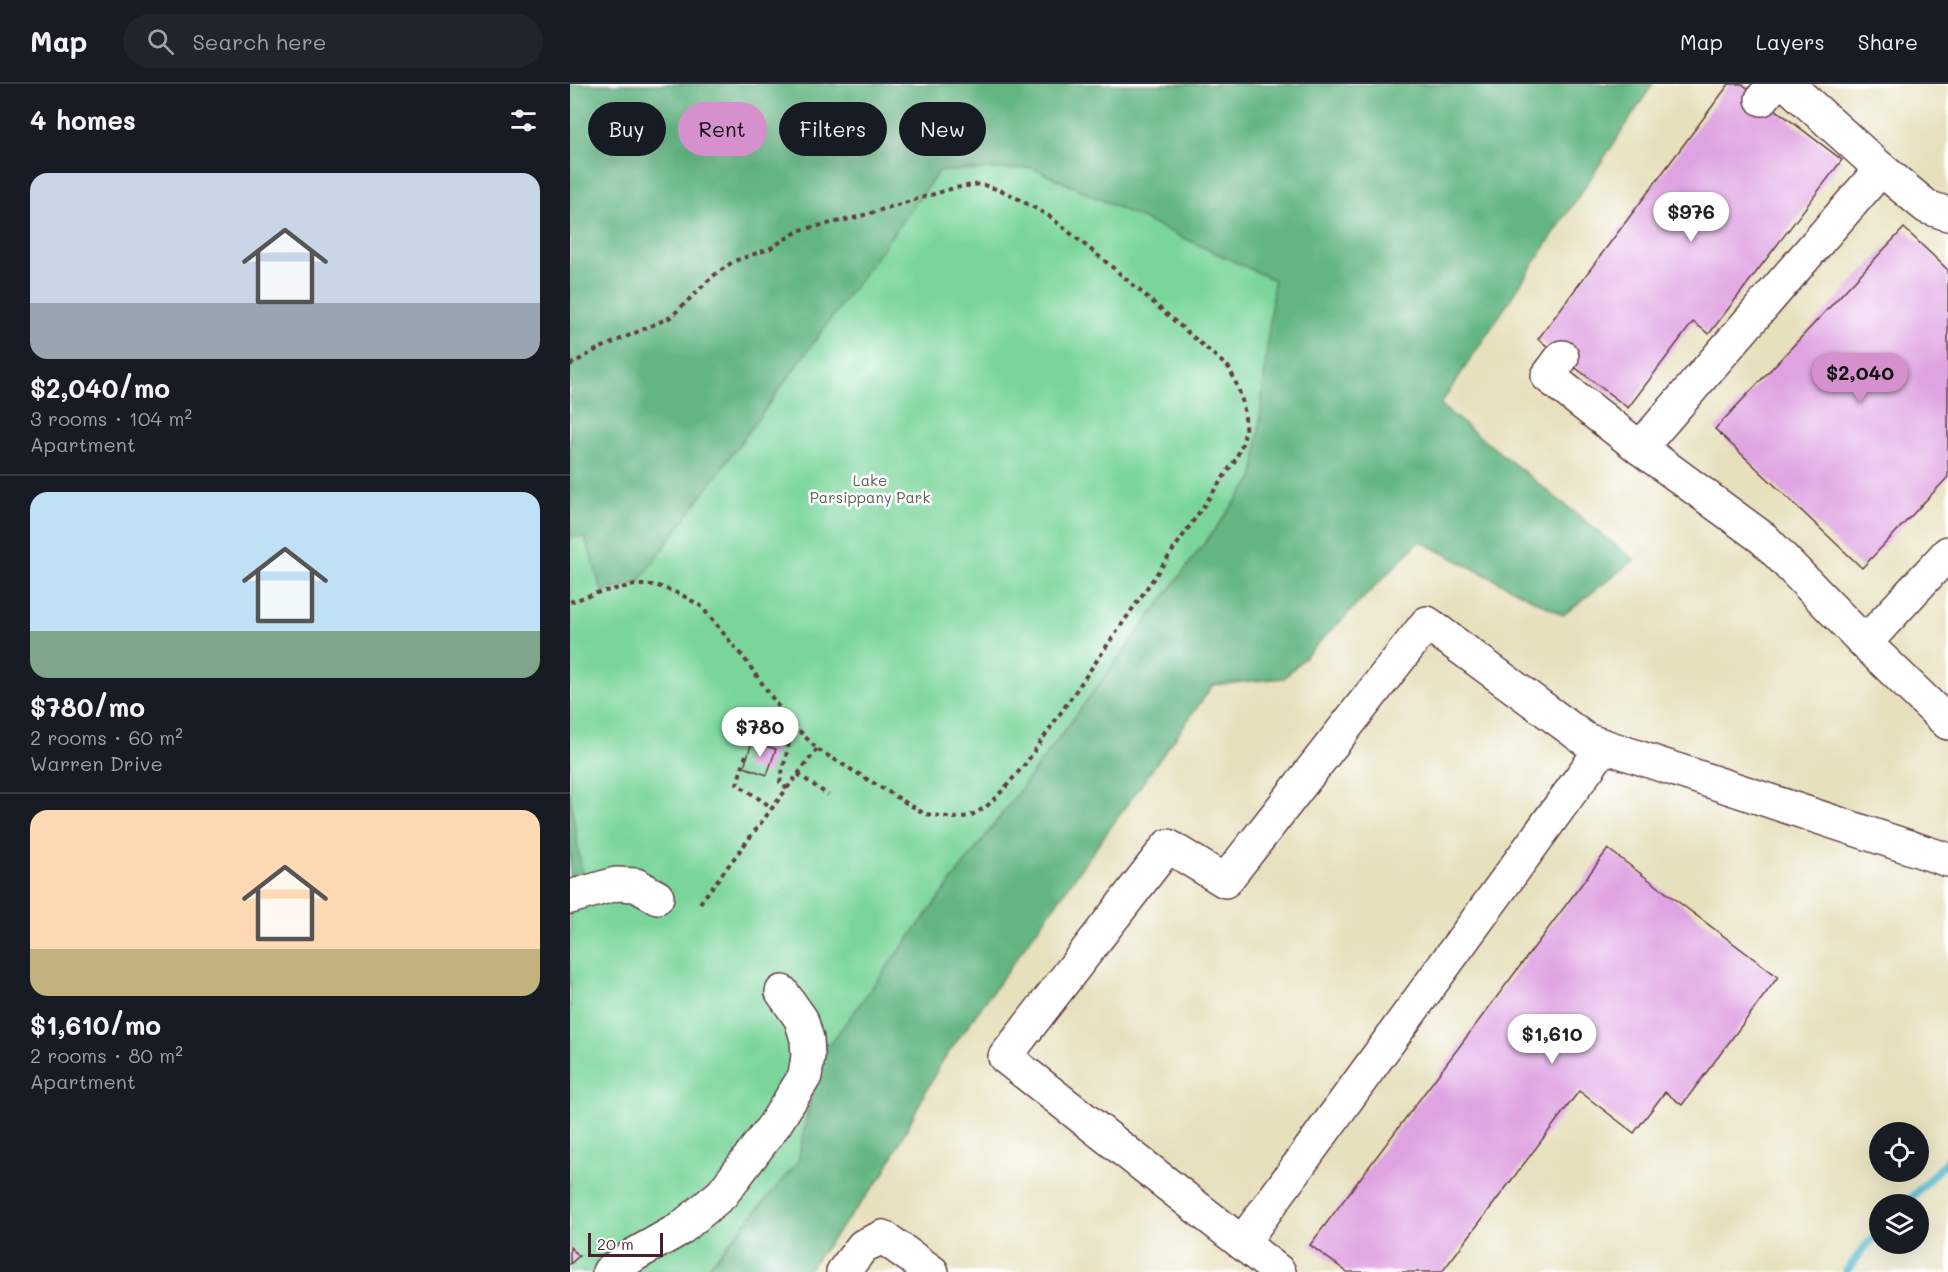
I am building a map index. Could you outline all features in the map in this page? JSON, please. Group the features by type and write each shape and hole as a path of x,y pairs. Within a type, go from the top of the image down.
{"street":[{"path":"1774,89 1881,169 1927,207 1948,214"},
{"path":"1640,448 1881,169"},
{"path":"1562,357 1548,376 1608,408 1640,448 1764,539 1865,643 1948,723"},
{"path":"1865,643 1948,553"},
{"path":"1279,1272 1005,1057 1167,846 1225,881 1427,623 1586,740 1948,860"},
{"path":"1242,1243 1604,746"},
{"path":"570,897 616,884 636,885 657,897"},
{"path":"609,1272 680,1229 722,1194 775,1124 805,1076 808,1056 807,1039 801,1019 782,992"},
{"path":"843,1272 863,1246 883,1237 932,1272"}],"path":[{"path":"570,365 596,350 671,317 712,276 734,261 769,249 800,230 854,218 954,188 980,184 1006,192 1049,216 1229,368 1237,383 1244,407 1245,433 1236,459 1026,763 986,807 970,816 955,818 925,814 817,749 785,716 747,662 701,606 680,594 655,585 635,585 596,593 570,602"},
{"path":"788,789 780,782 794,725"},
{"path":"700,903 817,749"},
{"path":"746,754 737,784 773,808"},
{"path":"798,774 828,795"}],"green space":[{"path":"570,84 1653,84 1440,405 1634,560 1563,615 1420,541 1284,678 1213,685 939,1066 883,1175 806,1272 704,1272 798,1162 818,1060 1254,477 1274,280 1033,168 939,171 638,583 602,591 585,537 570,537"},
{"name":"Lake Parsippany Park","path":"1033,168 1275,280 1254,477 818,1060 798,1162 704,1272 570,1272 570,316 939,171"},
{"path":"570,792 585,894 570,898"}],"building":[{"path":"1729,84 1742,84 1842,160 1709,334 1693,322 1628,408 1538,339"},
{"path":"1904,228 1948,270 1948,477 1862,568 1715,429"},
{"path":"752,742 776,749 767,775 744,767"},
{"path":"1608,849 1778,977 1682,1105 1665,1092 1634,1133 1579,1091 1442,1272 1347,1272 1310,1245"},
{"path":"570,1247 579,1256 570,1264"}],"waterway":[{"path":"1915,1194 1948,1160"},
{"path":"1846,1272 1869,1243"}]}
